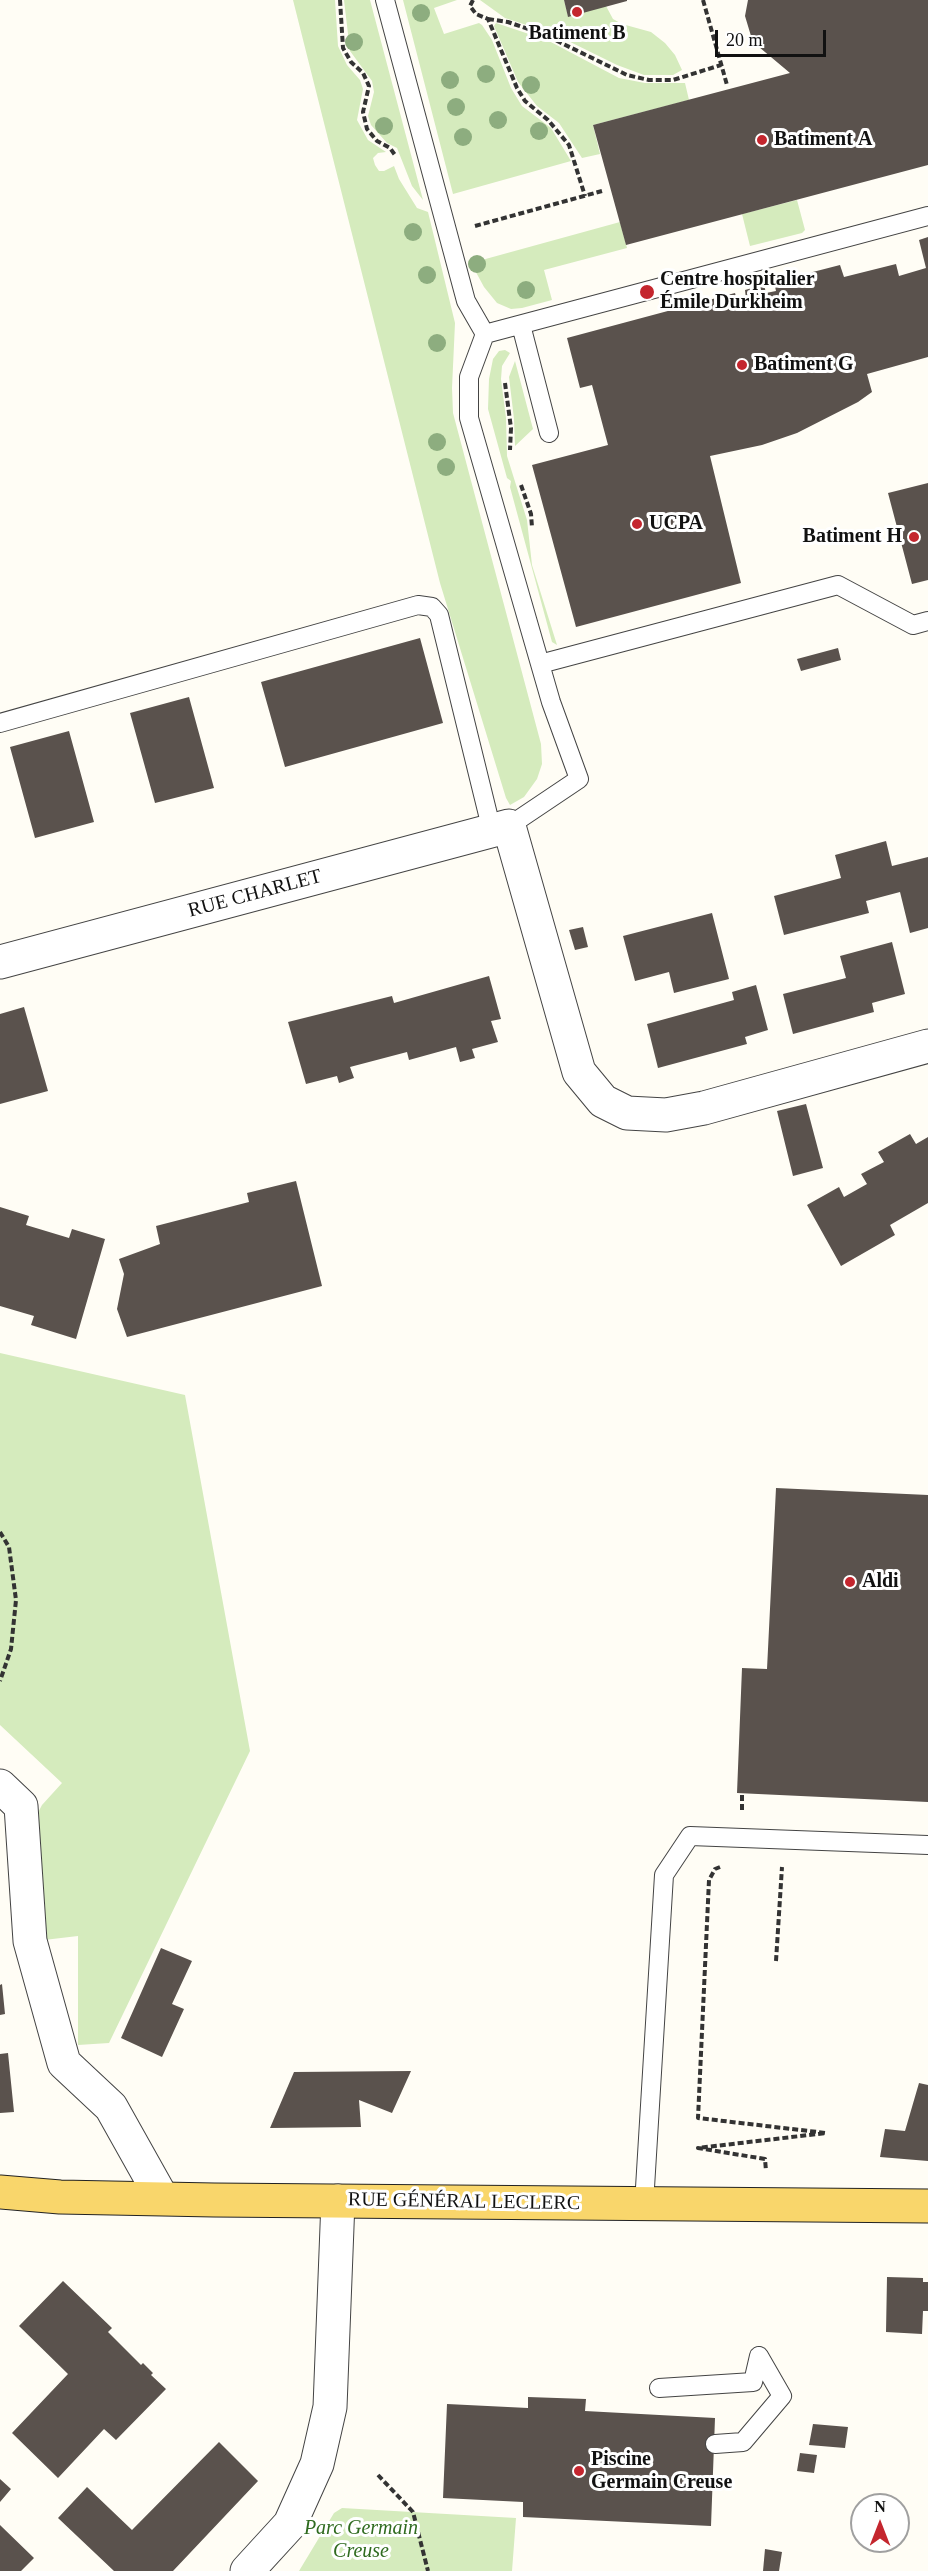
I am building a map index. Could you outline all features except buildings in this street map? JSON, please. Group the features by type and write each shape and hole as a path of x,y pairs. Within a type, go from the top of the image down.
{"main road":[{"name":"RUE GÉNÉRAL LECLERC","path":"0,2192 60,2197 928,2206"}],"street":[{"name":"RUE CHARLET","path":"0,962 501,828"},
{"path":"501,828 579,1072 603,1101 627,1113 666,1115 704,1108 928,1046"},
{"path":"10,1796 30,1941 64,2063 111,2107 162,2198"},
{"path":"247,2571 290,2524 317,2464 330,2407 338,2201"}],"lane":[{"path":"385,0 466,301 485,334"},
{"path":"485,334 928,216"},
{"path":"521,325 549,433"},
{"path":"0,723 418,605 432,607 439,615 501,828 579,779 551,702 469,418 469,377 485,334"},
{"path":"540,664 838,585 913,625 928,621"},
{"path":"644,2204 664,1875 690,1836 928,1845"},
{"path":"659,2388 753,2382 759,2356 782,2396 743,2442 715,2444"}],"path":[{"path":"340,0 343,48 351,62 363,73 369,86 363,112 367,129 376,141 390,148 398,163"},
{"path":"473,0 470,6 476,14 544,35 627,75 649,80 674,80 721,65"},
{"path":"703,0 727,84"},
{"path":"488,19 521,95 559,131 569,145 585,196"},
{"path":"448,233 602,191"},
{"path":"511,456 511,428 505,387 506,371 510,359 517,352 528,348"},
{"path":"517,477 531,514 532,529"},
{"path":"0,1532 9,1547 16,1600 11,1649 0,1681"},
{"path":"772,1864 782,1865 776,1961"},
{"path":"724,1865 715,1869 709,1880 698,2118 826,2133 698,2148 765,2159 769,2205"},
{"path":"378,2475 413,2512 428,2571"}],"green space":[{"path":"293,0 335,0 338,46 347,65 360,80 363,89 357,120 368,140 386,152 378,153 373,158 375,165 379,171 394,166 399,179 417,208 428,212 455,323 453,413 541,744 542,764 537,779 524,797 510,805 440,583"},
{"path":"344,0 370,0 423,200 412,186 397,148 387,143 371,125 368,116 374,92 372,81 350,51"},
{"path":"403,0 457,0 434,8 444,34 479,23 482,25 492,40 511,88 522,106 551,128 571,161 453,194"},
{"path":"480,0 564,0 568,16 606,6 613,19 622,24 651,32 665,43 675,55 682,70 673,75 644,75 617,65 554,34 505,18"},
{"path":"496,23 547,40 619,78 645,83 685,83 689,100 593,125 600,154 582,158 559,123 537,106 518,82 494,26"},
{"path":"797,200 805,230 802,233 750,246 742,214"},
{"path":"620,222 627,248 544,270 552,300 511,309 497,303 484,287 471,263"},
{"path":"505,350 510,353 502,366 501,379 506,418 507,456 527,520 532,565 557,645 552,642 510,487 511,481 507,478 488,409 489,379 493,359 499,351"},
{"path":"515,361 533,429 515,446 509,377"},
{"path":"0,1353 185,1395 250,1751 109,2043 78,2045 78,1936 44,1940 31,1826 42,1805 62,1783 0,1725"},
{"name":"Parc Germain Creuse","path":"342,2508 516,2518 512,2571 299,2571 334,2513"}],"place":[{"name":"Batiment B","path":"577,12"},
{"name":"Batiment A","path":"762,140"},
{"name":"Centre hospitalier Émile Durkheim","path":"647,292"},
{"name":"Batiment G","path":"742,365"},
{"name":"UCPA","path":"637,524"},
{"name":"Batiment H","path":"914,537"},
{"name":"Aldi","path":"850,1582"},
{"name":"Piscine Germain Creuse","path":"579,2471"}]}
